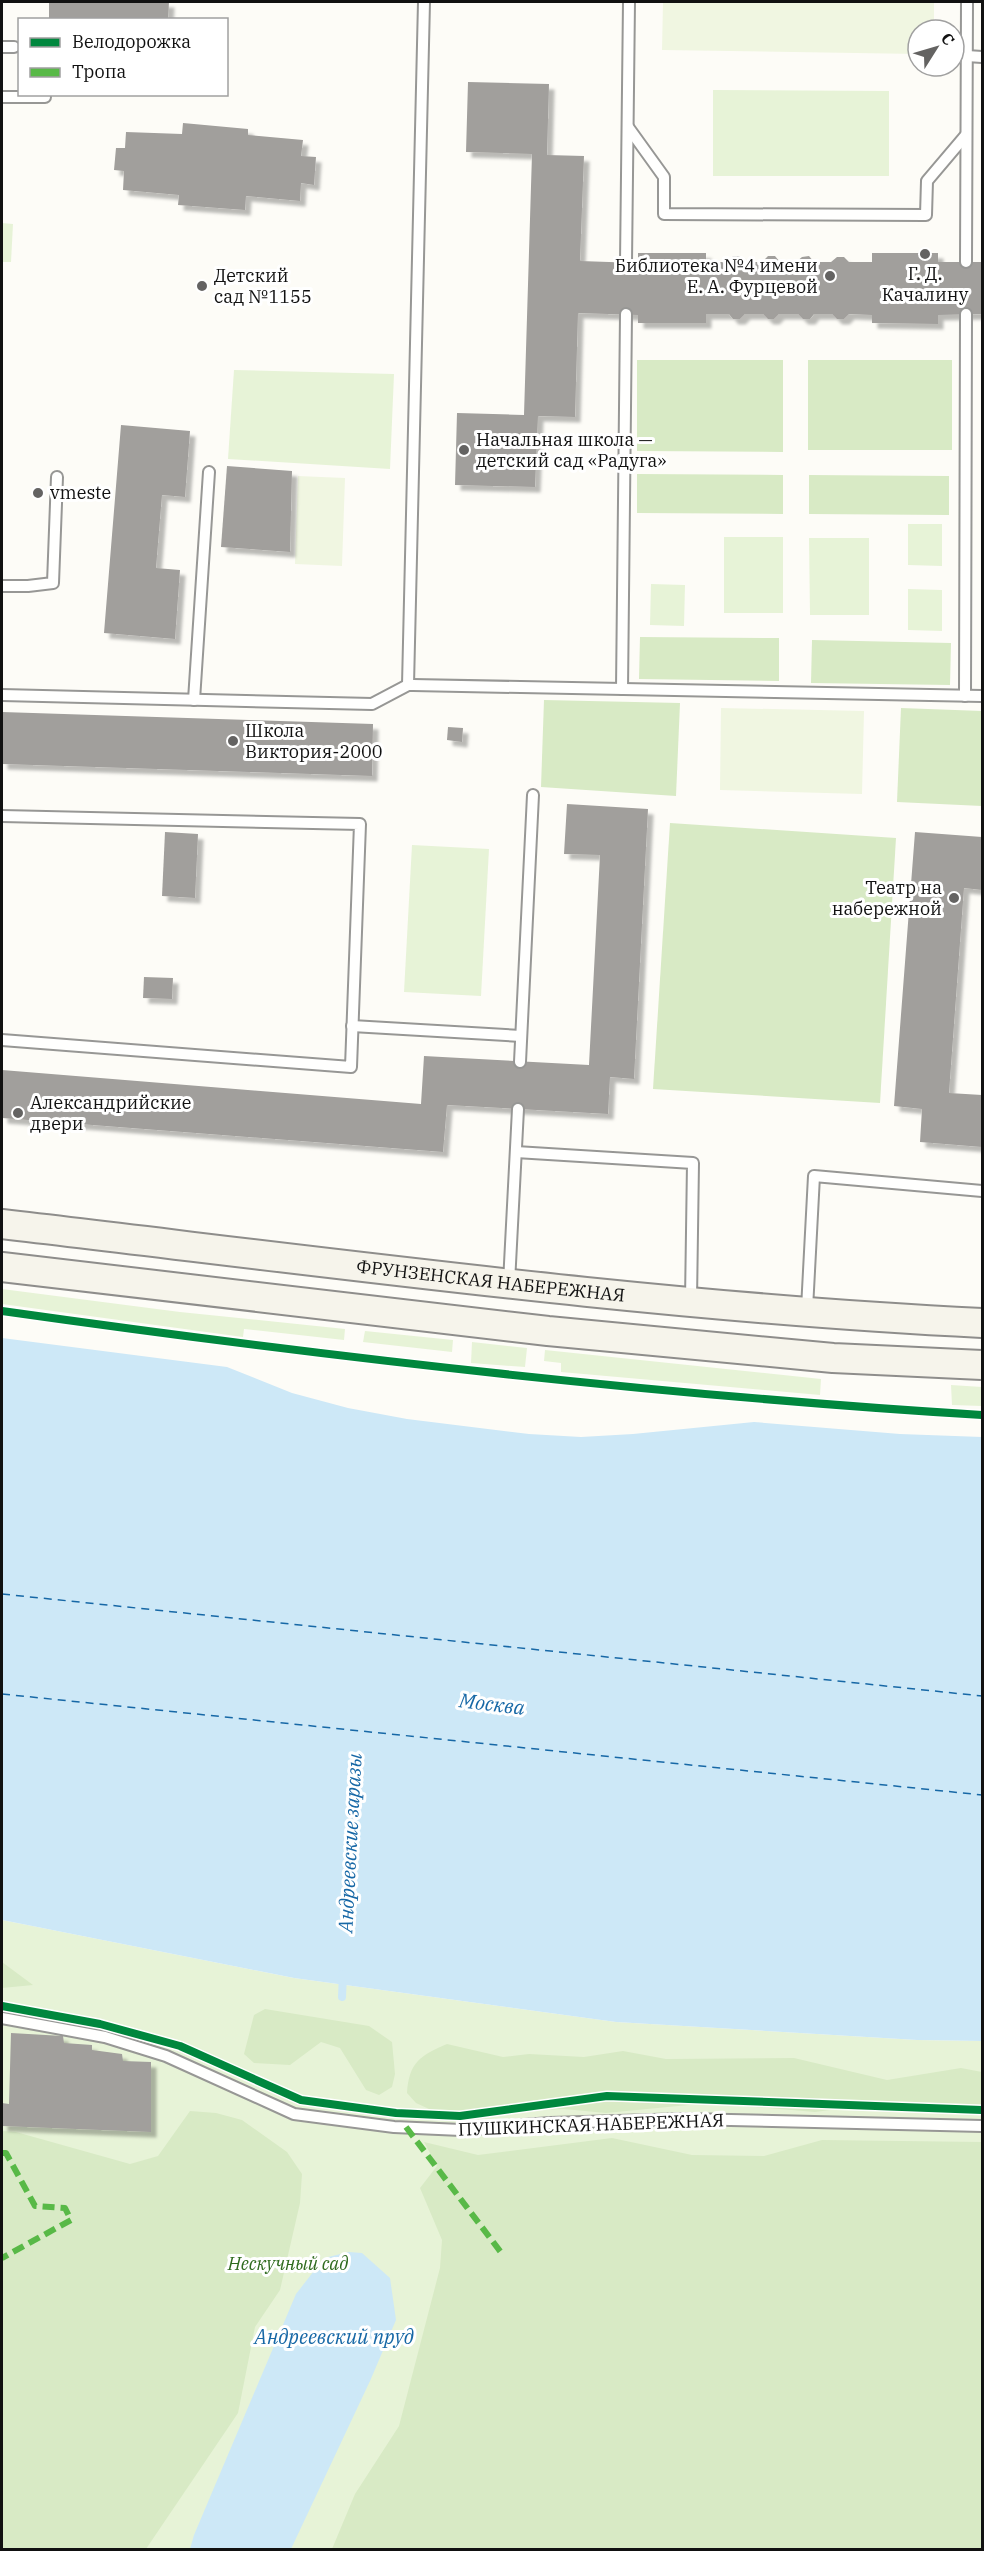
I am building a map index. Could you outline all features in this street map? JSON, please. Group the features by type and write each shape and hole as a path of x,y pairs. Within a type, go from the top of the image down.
{"main road":[{"name":"ФРУНЗЕНСКАЯ НАБЕРЕЖНАЯ","path":"2,1224 690,1304 982,1323"},
{"path":"2,1267 548,1331 833,1358 982,1365"}],"lane":[{"path":"408,686 424,2"},
{"path":"626,262 629,2"},
{"path":"966,262 967,2"},
{"path":"2,47 14,47"},
{"path":"967,56 982,57"},
{"path":"2,97 45,97"},
{"path":"628,127 664,177 664,214 926,215 927,181 966,135"},
{"path":"622,689 626,314"},
{"path":"965,696 966,314"},
{"path":"194,700 210,472"},
{"path":"2,586 53,583 57,477"},
{"path":"2,695 372,704 408,686 982,696"},
{"path":"520,1062 533,795"},
{"path":"2,816 360,825 351,1067 2,1040"},
{"path":"352,1026 521,1036"},
{"path":"509,1284 518,1109"},
{"path":"516,1152 693,1163 690,1304"},
{"path":"807,1313 814,1176 982,1191"},
{"name":"ПУШКИНСКАЯ НАБЕРЕЖНАЯ","path":"2,2018 105,2037 166,2055 294,2114 394,2127 461,2130 550,2123 686,2119 982,2126"}],"green space":[{"path":"663,2 934,2 934,18 906,18 906,54 662,50"},
{"path":"713,90 889,91 889,176 713,176"},
{"path":"2,223 13,224 11,262 2,262"},
{"path":"637,360 783,360 783,452 637,451"},
{"path":"808,360 952,360 952,450 808,450"},
{"path":"234,370 394,374 390,469 228,459"},
{"path":"637,474 783,475 783,514 637,513"},
{"path":"809,475 949,476 949,515 809,514"},
{"path":"298,476 345,478 342,566 295,564"},
{"path":"908,524 942,524 942,566 908,565"},
{"path":"724,537 783,537 783,613 724,613"},
{"path":"809,538 869,538 869,615 810,615"},
{"path":"651,584 685,585 684,626 650,625"},
{"path":"908,589 942,590 942,631 908,630"},
{"path":"640,637 779,638 779,681 639,679"},
{"path":"812,640 951,643 950,685 811,683"},
{"path":"544,700 680,703 676,796 541,787"},
{"path":"721,708 864,711 862,794 720,790"},
{"path":"901,708 982,711 982,806 897,802"},
{"path":"670,823 896,838 880,1103 653,1089"},
{"path":"412,845 489,849 481,996 404,992"},
{"path":"2,1289 180,1312 345,1329 344,1340 244,1329 243,1337 2,1304"},
{"path":"365,1331 453,1340 452,1352 363,1342"},
{"path":"472,1342 527,1348 525,1367 471,1363"},
{"path":"545,1350 821,1379 820,1395 561,1372 561,1363 544,1361"},
{"path":"951,1385 982,1387 982,1406 952,1405"},
{"name":"Нескучный сад","path":"2,1920 294,1978 616,2022 917,2040 982,2041 982,2549 2,2549"},
{"path":"2,1962 33,1985 2,1988"},
{"path":"265,2009 369,2026 392,2042 395,2074 392,2087 379,2095 366,2090 340,2048 321,2042 290,2065 254,2063 244,2054 254,2015"},
{"path":"447,2044 503,2057 529,2054 584,2057 623,2051 666,2059 794,2058 887,2080 961,2068 982,2072 982,2113 971,2114 923,2104 875,2104 815,2112 709,2103 606,2113 564,2109 440,2114 416,2103 407,2093 408,2082 414,2067 423,2056"},
{"path":"190,2111 216,2113 242,2120 287,2152 302,2174 300,2203 280,2290 255,2327 238,2413 146,2549 2,2549 2,2131 16,2132 130,2164 158,2156"},
{"path":"612,2138 692,2155 764,2156 822,2140 982,2142 982,2549 332,2549 355,2494 399,2426 440,2268 442,2240 420,2188 437,2166 424,2142 478,2155"}],"water":[{"name":"Москва","path":"2,1338 227,1367 292,1393 348,1408 407,1419 529,1434 581,1437 754,1422 900,1434 982,1437 982,2041 917,2040 616,2022 294,1978 2,1920"},
{"name":"Андреевский пруд","path":"349,2252 362,2253 390,2278 396,2320 291,2549 190,2549 296,2294 324,2258"}],"building":[{"path":"49,2 169,2 168,18 49,18"},
{"path":"468,82 549,84 547,155 584,156 580,261 638,263 638,253 706,253 706,262 727,262 733,256 740,256 746,262 762,262 768,256 775,256 780,262 796,262 802,257 809,256 814,262 831,262 837,257 844,257 849,262 872,262 872,253 938,253 938,262 982,262 982,314 938,315 938,324 872,323 872,315 849,314 844,319 837,319 832,314 814,314 810,319 803,319 798,314 779,314 774,319 768,319 763,314 745,314 740,319 733,319 729,314 706,314 706,323 638,323 638,315 578,313 575,417 538,416 535,487 455,485 457,413 524,415 532,154 466,152"},
{"path":"183,123 248,129 248,135 303,140 301,156 316,157 314,185 301,183 300,201 246,196 245,210 178,205 179,195 123,190 124,171 114,170 116,148 125,148 126,132 182,134"},
{"path":"121,425 190,431 185,497 162,495 156,568 180,570 175,639 104,633"},
{"path":"227,466 292,471 290,552 221,547"},
{"path":"2,712 373,724 372,776 2,764"},
{"path":"448,727 463,728 462,742 447,740"},
{"path":"567,804 648,809 634,1079 610,1077 608,1114 447,1105 443,1152 2,1118 2,1070 421,1104 424,1056 589,1065 600,855 564,854"},
{"path":"165,832 198,834 195,898 162,896"},
{"path":"915,832 982,837 982,890 964,888 949,1093 982,1095 982,1147 920,1142 922,1109 894,1106"},
{"path":"144,977 173,978 172,999 143,998"},
{"path":"11,2033 63,2036 64,2043 92,2045 92,2050 122,2054 123,2061 151,2062 151,2132 2,2126 2,2103 9,2104"}],"waterway":[{"name":"Андреевские заразы","path":"342,1997 343,1974"}],"ferry route":[{"path":"2,1594 982,1696"},
{"path":"2,1694 982,1795"}],"marked path":[{"path":"406,2127 503,2255"},
{"path":"2,2153 6,2153 35,2206 65,2208 71,2220 2,2258"}],"cycle path":[{"path":"2,1311 246,1344 491,1373 736,1397 982,1415"},
{"path":"2,2006 100,2024 180,2046 301,2100 396,2113 460,2116 607,2096 982,2110"}],"place":[{"name":"Г. Д. Качалину","path":"925,254"},
{"name":"Библиотека №4 имени Е. А. Фурцевой","path":"830,276"},
{"name":"Детский сад №1155","path":"202,286"},
{"name":"Начальная школа — детский сад «Радуга»","path":"464,450"},
{"name":"vmeste","path":"38,493"},
{"name":"Школа Виктория-2000","path":"233,741"},
{"name":"Театр на набережной","path":"954,898"},
{"name":"Александрийские двери","path":"18,1113"}]}
